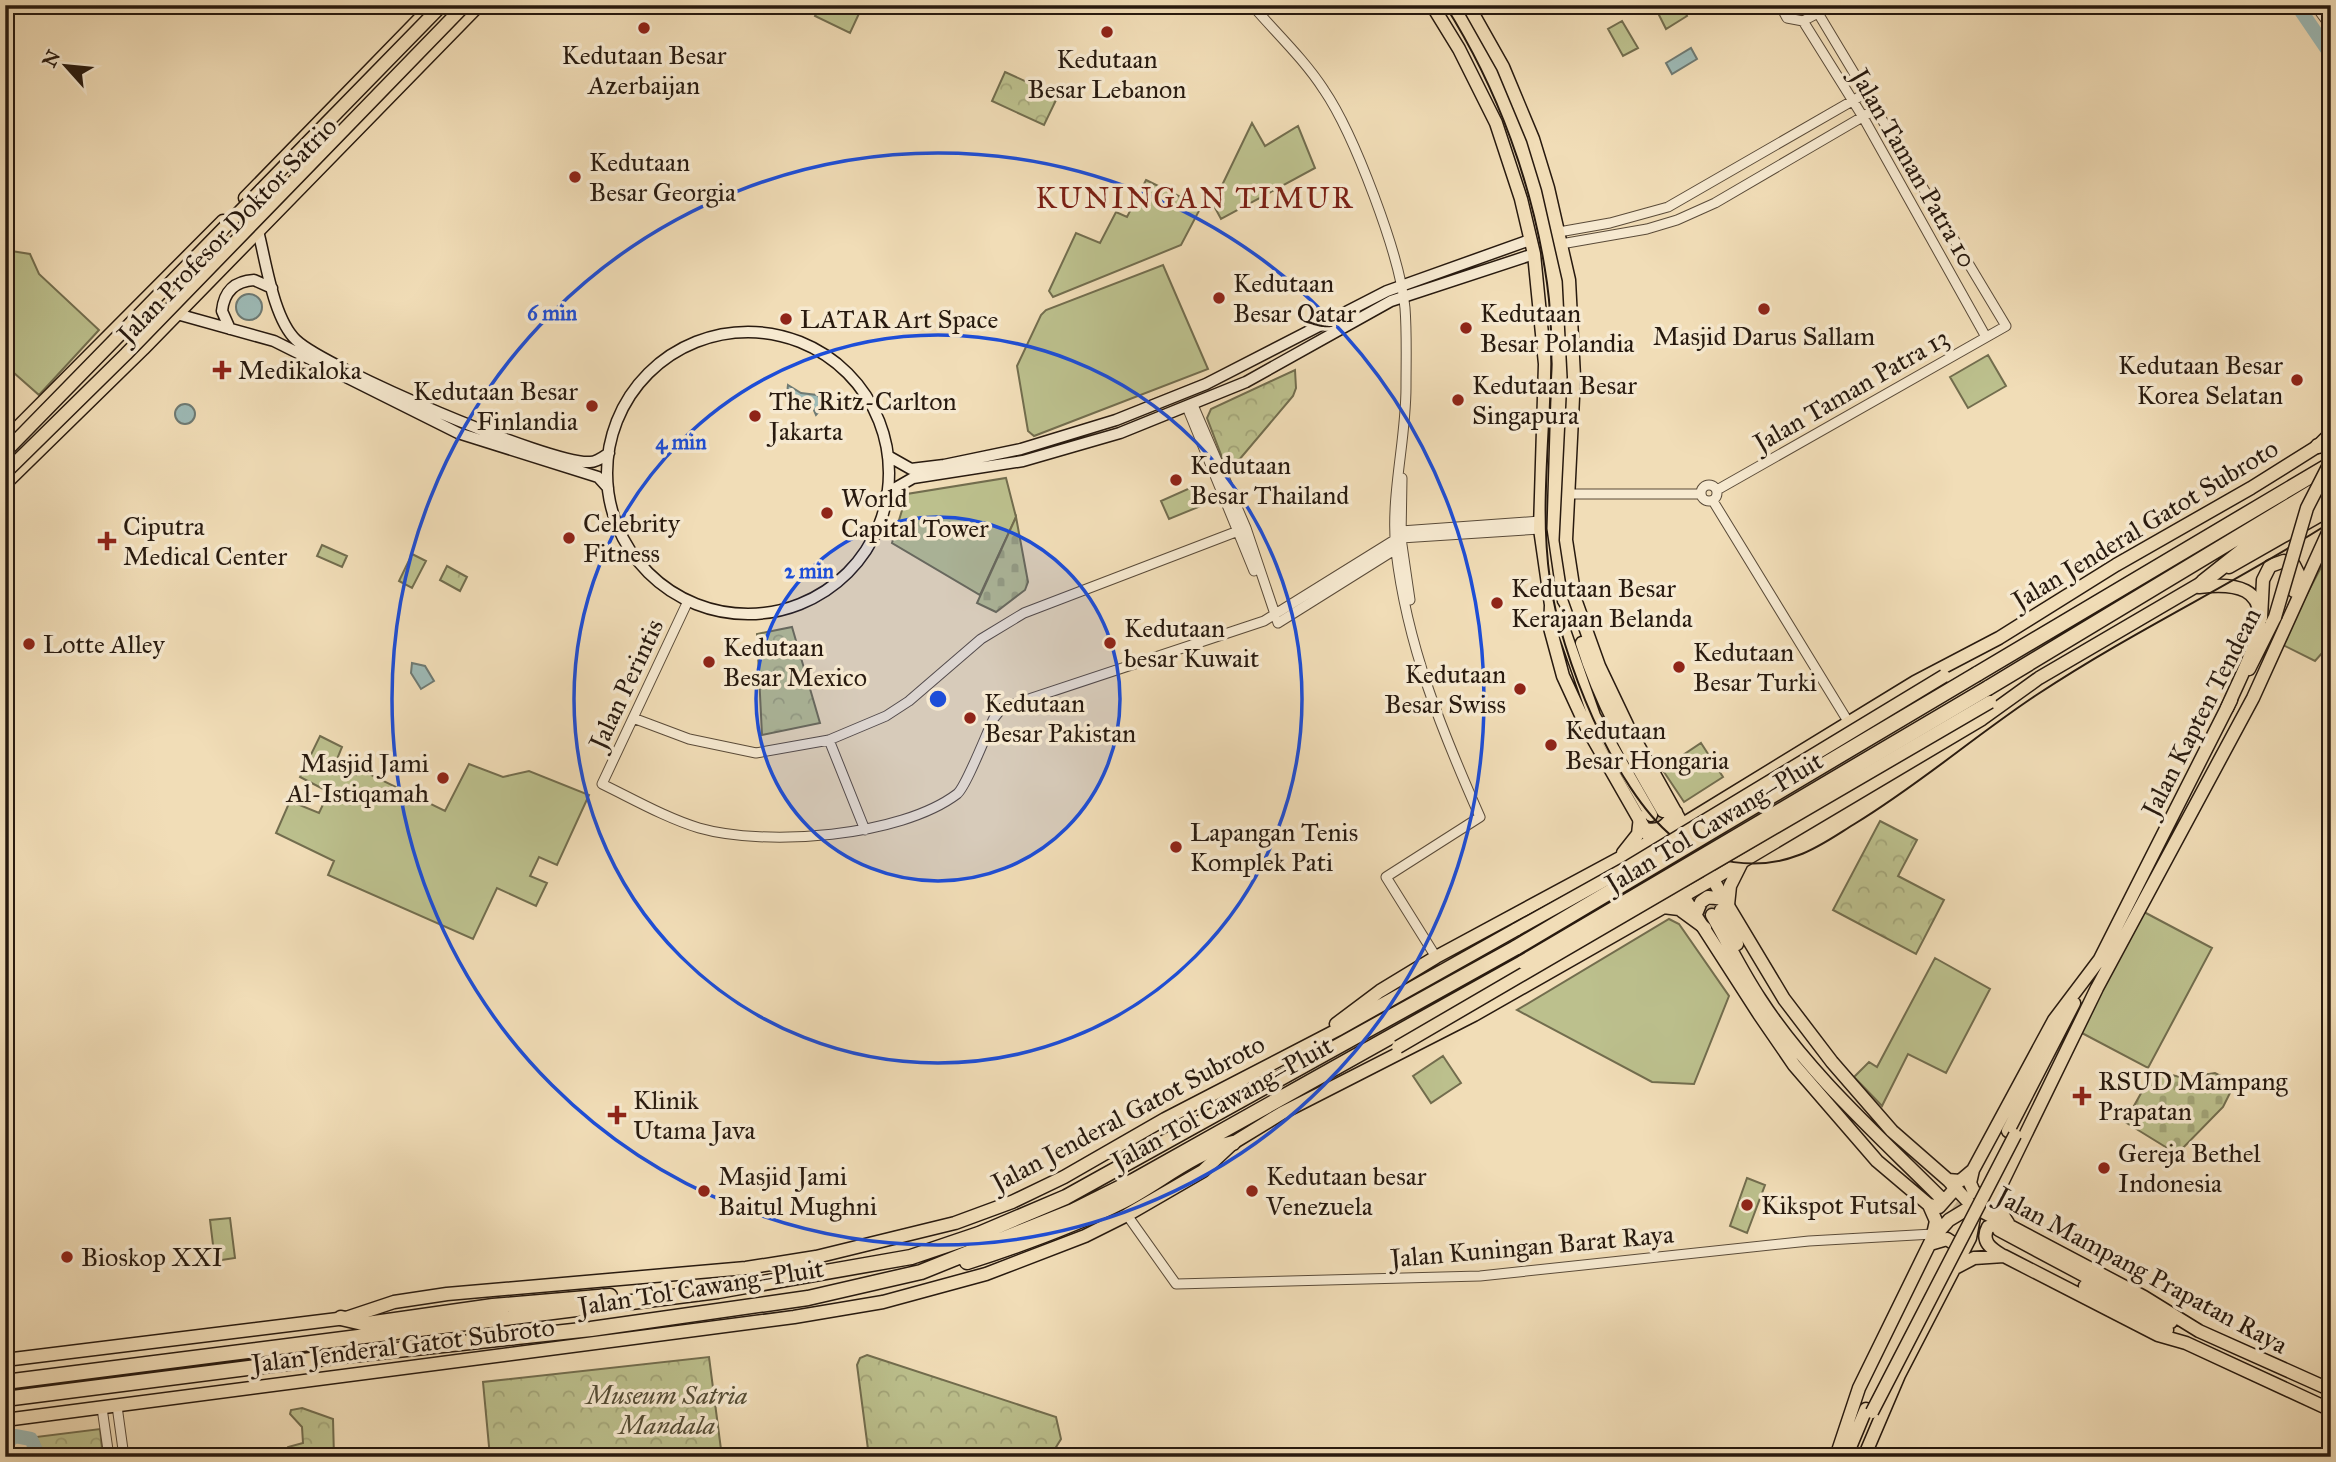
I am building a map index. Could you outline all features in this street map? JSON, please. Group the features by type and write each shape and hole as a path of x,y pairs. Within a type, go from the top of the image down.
{"highway":[{"name":"Jalan Tol Cawang–Pluit","path":"5,1382 649,1300 807,1277 911,1257 979,1234 1066,1197 1125,1167 1517,947 2331,462"},
{"name":"Jalan Tol Cawang–Pluit","path":"5,1399 342,1356 591,1329 808,1298 921,1272 1073,1211 1133,1181 1524,962 1989,695 2331,481"},
{"path":"2197,585 2246,548 2331,498"},
{"path":"921,1272 959,1265 1021,1245 1124,1200 1212,1150 1233,1143"},
{"path":"341,1318 367,1324 580,1298 628,1295 649,1300"}],"main road":[{"name":"Jalan Profesor Doktor Satrio","path":"5,440 433,5"},
{"path":"5,452 442,5"},
{"path":"5,473 136,344 466,5"},
{"name":"Jalan Profesor Doktor Satrio","path":"6,484 480,5"},
{"path":"1432,5 1459,49 1496,123 1518,187 1534,254 1545,364 1540,525 1551,605 1550,628 1563,676 1587,728 1655,821"},
{"path":"1468,5 1499,60 1523,114 1542,166 1560,238 1569,279 1573,339 1573,427 1566,540 1576,598 1604,677 1648,765 1655,821 1670,873 1785,1051 1874,1145 1904,1172 1941,1191"},
{"path":"386,52 378,68 394,83 410,76"},
{"path":"258,231 272,288 297,340 347,369 516,444 589,462 609,453"},
{"path":"888,456 911,470 944,465 1021,449 1116,420 1206,384 1402,291 1530,240"},
{"path":"1511,247 1515,261"},
{"path":"887,493 913,478 1023,461 1120,433 1246,382 1402,291 1534,254"},
{"path":"230,329 222,311 228,292 244,280 264,282 272,288"},
{"path":"177,314 290,349 458,433 598,477 608,488"},
{"path":"731,333 766,333 818,350 849,374 872,405 888,456 887,493 872,539 852,568 825,591 793,607 749,614 725,612 688,601 655,580 631,552 616,523 608,488 609,453 615,427 626,403 657,366 699,341 731,333"},
{"name":"Jalan Jenderal Gatot Subroto","path":"1316,1039 1380,990 1618,858 1655,821 1683,824 1915,682 1979,650 2324,444 2331,433"},
{"name":"Jalan Kapten Tendean","path":"1846,1457 2089,975 2175,815 2227,708 2258,654 2281,604 2306,508 2331,462"},
{"path":"5,463 8,470 6,484"},
{"name":"Jalan Jenderal Gatot Subroto","path":"1339,1083 1370,1070 1474,1016 1713,879 1982,719 2039,678 2331,509"},
{"name":"Jalan Kapten Tendean","path":"2000,1187 2097,988 2253,698 2290,610 2331,526"},
{"path":"2227,708 2255,644 2261,618 2264,574 2278,562 2289,562 2297,569 2290,610"},
{"path":"2197,585 2227,583 2238,586 2254,599 2261,618"},
{"name":"Jalan Jenderal Gatot Subroto","path":"5,1360 341,1318 394,1303 447,1294 780,1263 868,1246 955,1223 1013,1202 1063,1177 1630,866 1944,676 1979,650"},
{"name":"Jalan Jenderal Gatot Subroto","path":"5,1420 691,1331 883,1302 986,1274 1078,1239 1127,1215 1203,1171 1233,1143 1339,1083 1989,695 2039,678"},
{"path":"1806,748 1801,762 1800,783 1813,799 1834,807"},
{"path":"1618,858 1638,834 1655,821 1683,824 1713,879 1721,907 1759,998 1785,1033 1873,1132 1941,1191"},
{"path":"1742,862 1721,907 1756,978 1800,1040 1878,1129 1941,1191"},
{"path":"1566,886 1612,894 1643,886 1670,873"},
{"path":"1554,892 1578,894 1587,898 1598,910 1598,930 1588,949"},
{"path":"1696,914 1701,902 1708,897 1721,907 1784,999 1832,1062"},
{"path":"1663,907 1679,909 1705,928"},
{"path":"1522,910 1552,916 1563,929 1564,945 1552,970"},
{"path":"1728,922 1735,928 1782,1006 1900,1139 1941,1191"},
{"name":"Jalan Kapten Tendean","path":"1973,1170 2054,1020 2089,975"},
{"name":"Jalan Kapten Tendean","path":"2011,1133 2071,1025 2097,988"},
{"path":"1836,1457 1859,1388 1931,1239 1941,1191 1973,1170"},
{"path":"1973,1170 1971,1188 1978,1195 1988,1196"},
{"path":"1864,1457 1899,1375 1957,1264 1976,1213 1988,1196 2000,1187"},
{"path":"2000,1187 1999,1213 2002,1229"},
{"name":"Jalan Mampang Prapatan Raya","path":"1941,1191 2002,1229 2144,1297 2199,1331 2331,1390"},
{"path":"1931,1239 1949,1220 1976,1213"},
{"path":"2004,1256 1987,1244 1985,1236 1988,1227 2002,1229 2186,1343"},
{"path":"1931,1239 1943,1238 1952,1241 1958,1249 1957,1264"},
{"name":"Jalan Mampang Prapatan Raya","path":"1957,1264 1974,1258 2004,1256 2158,1335 2186,1343 2331,1410"},
{"name":"Jalan Kapten Tendean","path":"1856,1457 1869,1410"}],"street":[{"path":"1252,5 1312,73 1331,100 1360,164 1392,250 1402,291 1406,387 1399,539 1414,641 1433,706 1480,817 1386,877 1436,957"},
{"path":"1780,5 1787,18 1803,21 1819,9 1832,5"},
{"path":"2315,5 2331,27"},
{"name":"Jalan Taman Patra 10","path":"1819,9 1866,93 2006,326"},
{"name":"Jalan Taman Patra 10","path":"1803,21 1863,117 1986,337"},
{"path":"1560,238 1668,206 1866,93"},
{"path":"1560,238 1647,229 1677,220 1715,203 1876,109"},
{"name":"Jalan Taman Patra 13","path":"1700,494 1707,485 1717,490 2006,326"},
{"path":"1190,406 1242,529 1272,618"},
{"path":"1713,501 1717,490"},
{"path":"1568,494 1700,494 1706,502 1713,501"},
{"path":"1713,501 1849,723"},
{"path":"829,740 865,830 921,812 958,794 994,718 1002,708 1272,618 1399,539 1540,525"},
{"path":"633,718 689,739 756,753 829,740 886,716 909,701 981,639 1024,613 1242,529"},
{"name":"Jalan Perintis","path":"688,601 602,784 692,826 719,832 766,838 865,830"},
{"name":"Jalan Kuningan Barat Raya","path":"1127,1215 1176,1284 1480,1276 1798,1242 1931,1239"},
{"path":"117,1406 124,1457"},
{"path":"102,1408 109,1457"}],"green space":[{"path":"820,5 863,5 850,33 815,16"},
{"path":"1654,5 1681,5 1687,16 1666,29"},
{"path":"1622,21 1638,48 1623,56 1608,29"},
{"path":"1005,72 1058,96 1044,125 992,101"},
{"path":"1252,123 1265,146 1298,126 1315,168 1221,219 1213,204"},
{"path":"1146,180 1201,207 1181,245 1053,297 1049,291 1076,233 1100,243 1116,212 1127,217"},
{"path":"5,250 30,254 39,274 99,330 39,395 5,365"},
{"path":"1163,265 1208,369 1034,436 1028,431 1017,366 1041,315 1046,310"},
{"path":"1988,355 2006,386 1968,408 1950,377"},
{"path":"1295,370 1296,388 1293,396 1228,473 1207,418 1211,409"},
{"path":"1006,478 1016,517 980,595 892,543 907,494"},
{"path":"1199,484 1208,503 1169,519 1161,501"},
{"path":"1016,517 1028,582 1025,590 996,612 977,603"},
{"path":"322,545 347,556 342,567 317,556"},
{"path":"2331,548 2331,643 2315,661 2281,644"},
{"path":"412,554 426,561 412,588 399,581"},
{"path":"447,566 467,577 460,591 440,580"},
{"path":"792,627 820,723 762,735 757,634"},
{"path":"320,736 342,747 335,764 356,775 359,769 445,811 469,764 503,777 529,771 589,795 557,865 539,857 530,876 547,883 536,906 497,888 473,939 328,875 334,861 276,833 290,801 319,813 329,792 300,777"},
{"path":"1701,743 1723,777 1684,802 1662,769"},
{"path":"1880,821 1917,840 1898,876 1944,900 1916,954 1833,910"},
{"path":"2144,912 2212,948 2148,1068 2080,1032"},
{"path":"1669,919 1679,924 1729,996 1694,1084 1652,1082 1517,1010"},
{"path":"1935,958 1990,989 1946,1073 1908,1054 1882,1106 1854,1077 1869,1062 1877,1067"},
{"path":"1443,1056 1461,1083 1431,1103 1413,1076"},
{"path":"2154,1070 2183,1078 2215,1073 2235,1083 2223,1107 2177,1154 2125,1122"},
{"name":"Kikspot Futsal","path":"1747,1178 1765,1185 1747,1233 1730,1226"},
{"path":"230,1218 235,1258 215,1261 210,1220"},
{"path":"867,1355 1056,1417 1061,1439 1050,1457 869,1457 857,1365 860,1358"},
{"name":"Museum Satria Mandala","path":"709,1357 722,1457 490,1457 483,1382"},
{"path":"302,1408 333,1419 334,1457 285,1457 288,1447 303,1443 302,1427 290,1414 291,1410"},
{"path":"100,1429 103,1457 45,1457 36,1437"}],"water":[{"path":"1691,48 1697,59 1672,74 1666,63"},
{"path":"249,294 258,298 262,307 258,316 249,320 240,316 236,307 240,298"},
{"path":"788,385 801,393 817,395 825,405 816,415 813,408 787,393"},
{"path":"185,404 192,407 195,414 192,421 185,424 178,421 175,414 178,407"},
{"path":"412,663 425,666 434,681 421,689 411,673"}],"waterway":[{"path":"2297,5 2331,55"},
{"path":"5,1444 15,1436 31,1439 39,1457"}],"tunnel":[{"path":"1651,815 1712,915"},
{"path":"1681,841 1718,904"},
{"path":"1939,1196 1995,1237"}],"tram line":[{"path":"1445,5 1481,70 1511,139 1523,174 1541,246 1551,320 1546,543 1550,580 1565,645 1593,719 1630,787 1651,815 1673,837 1687,846 1717,859 1750,863 1783,860 1814,849 1880,808 2015,710 2074,671 2331,522"}],"place":[{"name":"Kedutaan Besar Azerbaijan","path":"644,28"},
{"name":"Kedutaan Besar Lebanon","path":"1107,32"},
{"name":"Kedutaan Besar Georgia","path":"575,177"},
{"name":"Kedutaan Besar Qatar","path":"1219,298"},
{"name":"Masjid Darus Sallam","path":"1764,309"},
{"name":"LATAR Art Space","path":"786,319"},
{"name":"Kedutaan Besar Polandia","path":"1466,328"},
{"name":"Medikaloka","path":"222,370"},
{"name":"Kedutaan Besar Korea Selatan","path":"2297,380"},
{"name":"Kedutaan Besar Singapura","path":"1458,400"},
{"name":"Kedutaan Besar Finlandia","path":"592,406"},
{"name":"The Ritz-Carlton Jakarta","path":"755,416"},
{"name":"Kedutaan Besar Thailand","path":"1176,480"},
{"name":"World Capital Tower","path":"827,513"},
{"name":"Celebrity Fitness","path":"569,538"},
{"name":"Ciputra Medical Center","path":"107,541"},
{"name":"Kedutaan Besar Kerajaan Belanda","path":"1497,603"},
{"name":"Kedutaan besar Kuwait","path":"1110,643"},
{"name":"Lotte Alley","path":"29,644"},
{"name":"Kedutaan Besar Mexico","path":"709,662"},
{"name":"Kedutaan Besar Turki","path":"1679,667"},
{"name":"Kedutaan Besar Swiss","path":"1520,689"},
{"name":"Kedutaan Besar Pakistan","path":"970,718"},
{"name":"Kedutaan Besar Hongaria","path":"1551,745"},
{"name":"Masjid Jami Al-Istiqamah","path":"443,778"},
{"name":"Lapangan Tenis Komplek Pati","path":"1176,847"},
{"name":"RSUD Mampang Prapatan","path":"2082,1096"},
{"name":"Klinik Utama Java","path":"617,1115"},
{"name":"Gereja Bethel Indonesia","path":"2104,1168"},
{"name":"Masjid Jami Baitul Mughni","path":"704,1191"},
{"name":"Kedutaan besar Venezuela","path":"1252,1191"},
{"name":"Kikspot Futsal","path":"1747,1205"},
{"name":"Bioskop XXI","path":"67,1257"}],"district":[{"name":"KUNINGAN TIMUR","path":"1195,198"}]}
